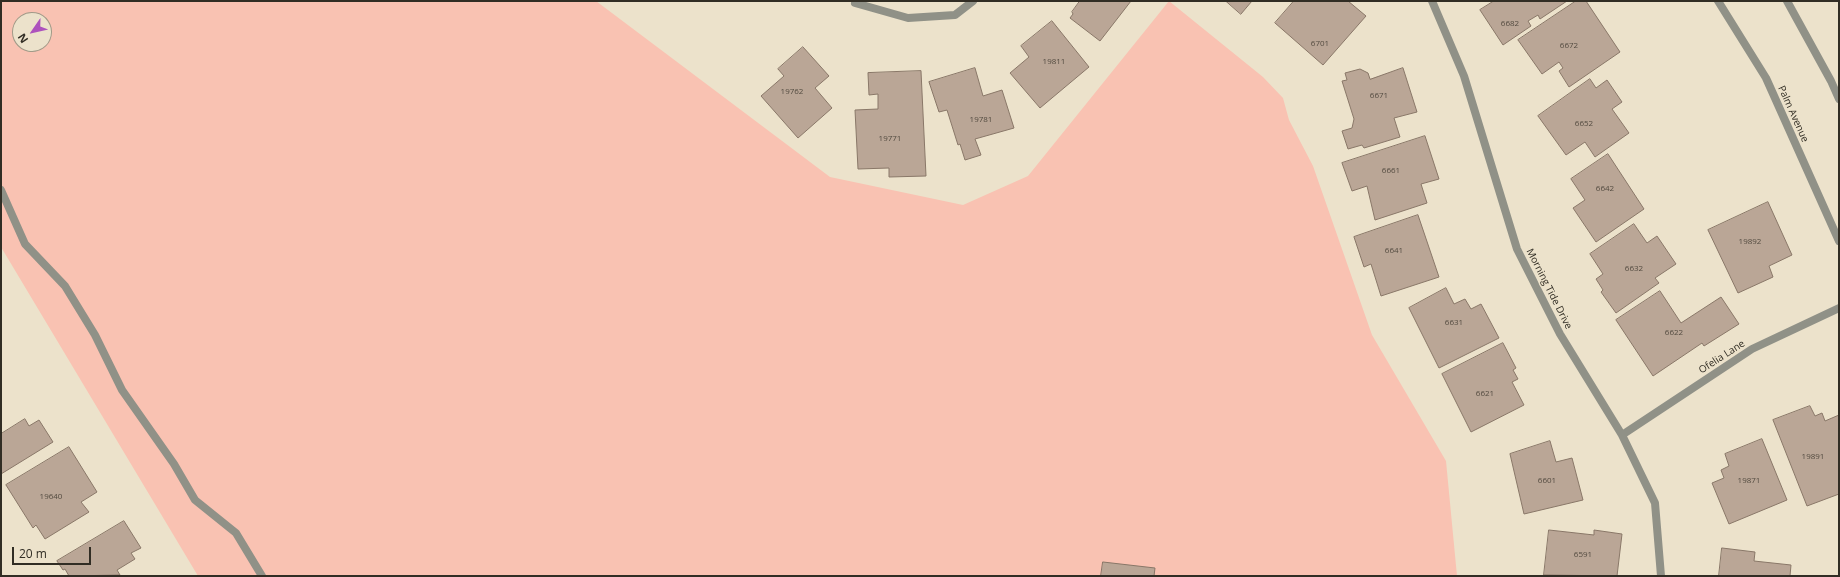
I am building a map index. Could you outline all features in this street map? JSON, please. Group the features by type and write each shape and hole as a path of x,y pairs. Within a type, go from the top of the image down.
{"street":[{"path":"855,3 908,18 955,15 973,1"},
{"name":"Morning Tide Drive","path":"1432,1 1464,76 1517,250 1560,334 1622,435 1655,503 1661,576"},
{"name":"Palm Avenue","path":"1718,1 1766,78 1839,241"},
{"path":"1787,1 1831,81 1839,99"},
{"path":"1,190 25,244 65,286 95,335 122,390 174,464 195,500 236,533 258,565 262,576"},
{"name":"Ofelia Lane","path":"1622,435 1752,350 1839,308"}],"shaded area":[{"path":"1,1 596,1 830,177 963,205 1028,176 1169,1 1263,77 1283,98 1289,120 1313,166 1372,335 1446,461 1457,576 198,576 1,247"}],"building":[{"path":"1080,1 1131,1 1100,41 1070,18 1073,14 1072,12"},
{"path":"1226,1 1252,1 1241,14"},
{"path":"1294,1 1348,1 1366,16 1323,65 1275,23"},
{"path":"1494,1 1567,1 1540,19 1538,15 1528,21 1531,26 1503,45 1480,10"},
{"path":"1576,1 1586,1 1620,52 1569,87 1559,71 1563,68 1559,62 1542,74 1518,40"},
{"path":"1052,21 1089,67 1040,108 1010,73 1029,57 1021,46"},
{"path":"803,47 829,76 815,88 832,108 798,138 761,96 784,76 778,69"},
{"path":"975,68 983,96 1002,90 1014,128 975,139 981,155 965,160 960,144 958,145 947,110 939,112 929,82"},
{"path":"1403,68 1417,112 1394,118 1400,137 1364,148 1362,145 1348,149 1342,131 1352,128 1354,119 1342,81 1347,80 1345,73 1360,69 1368,73 1370,79"},
{"path":"921,71 926,176 889,177 889,168 858,169 855,110 878,109 878,94 869,95 868,73"},
{"path":"1590,79 1596,88 1607,80 1622,102 1612,109 1629,133 1595,157 1585,142 1566,155 1538,116"},
{"path":"1425,136 1439,179 1421,184 1427,203 1375,220 1367,186 1352,191 1342,163"},
{"path":"1608,154 1644,209 1596,242 1573,208 1585,200 1571,179"},
{"path":"1768,202 1792,255 1769,266 1773,277 1738,293 1708,230"},
{"path":"1418,215 1439,277 1381,296 1371,264 1364,267 1354,237"},
{"path":"1634,224 1647,243 1657,236 1676,264 1655,278 1659,283 1616,313 1601,292 1603,290 1596,279 1603,274 1590,254"},
{"path":"1446,288 1454,304 1465,299 1471,309 1481,304 1499,338 1439,368 1409,308"},
{"path":"1660,291 1681,323 1721,297 1739,324 1704,346 1702,343 1653,376 1616,320"},
{"path":"1503,343 1516,368 1513,370 1518,379 1512,382 1524,405 1471,432 1442,374"},
{"path":"1810,406 1815,416 1822,413 1825,421 1839,415 1839,494 1807,506 1773,420"},
{"path":"25,419 29,426 39,420 53,442 1,474 1,434"},
{"path":"1762,439 1787,500 1729,524 1712,483 1724,478 1721,470 1729,466 1725,454"},
{"path":"1550,441 1556,462 1572,458 1583,500 1524,514 1510,454"},
{"path":"69,447 97,492 81,502 89,512 45,539 36,525 33,528 6,485"},
{"path":"124,521 141,548 131,553 135,559 117,570 120,575 69,576 65,569 63,570 57,561"},
{"path":"1549,530 1594,535 1594,530 1622,534 1617,576 1544,575"},
{"path":"1722,548 1755,552 1754,561 1791,565 1790,576 1719,576"},
{"path":"1103,562 1155,568 1154,576 1101,576"}]}
